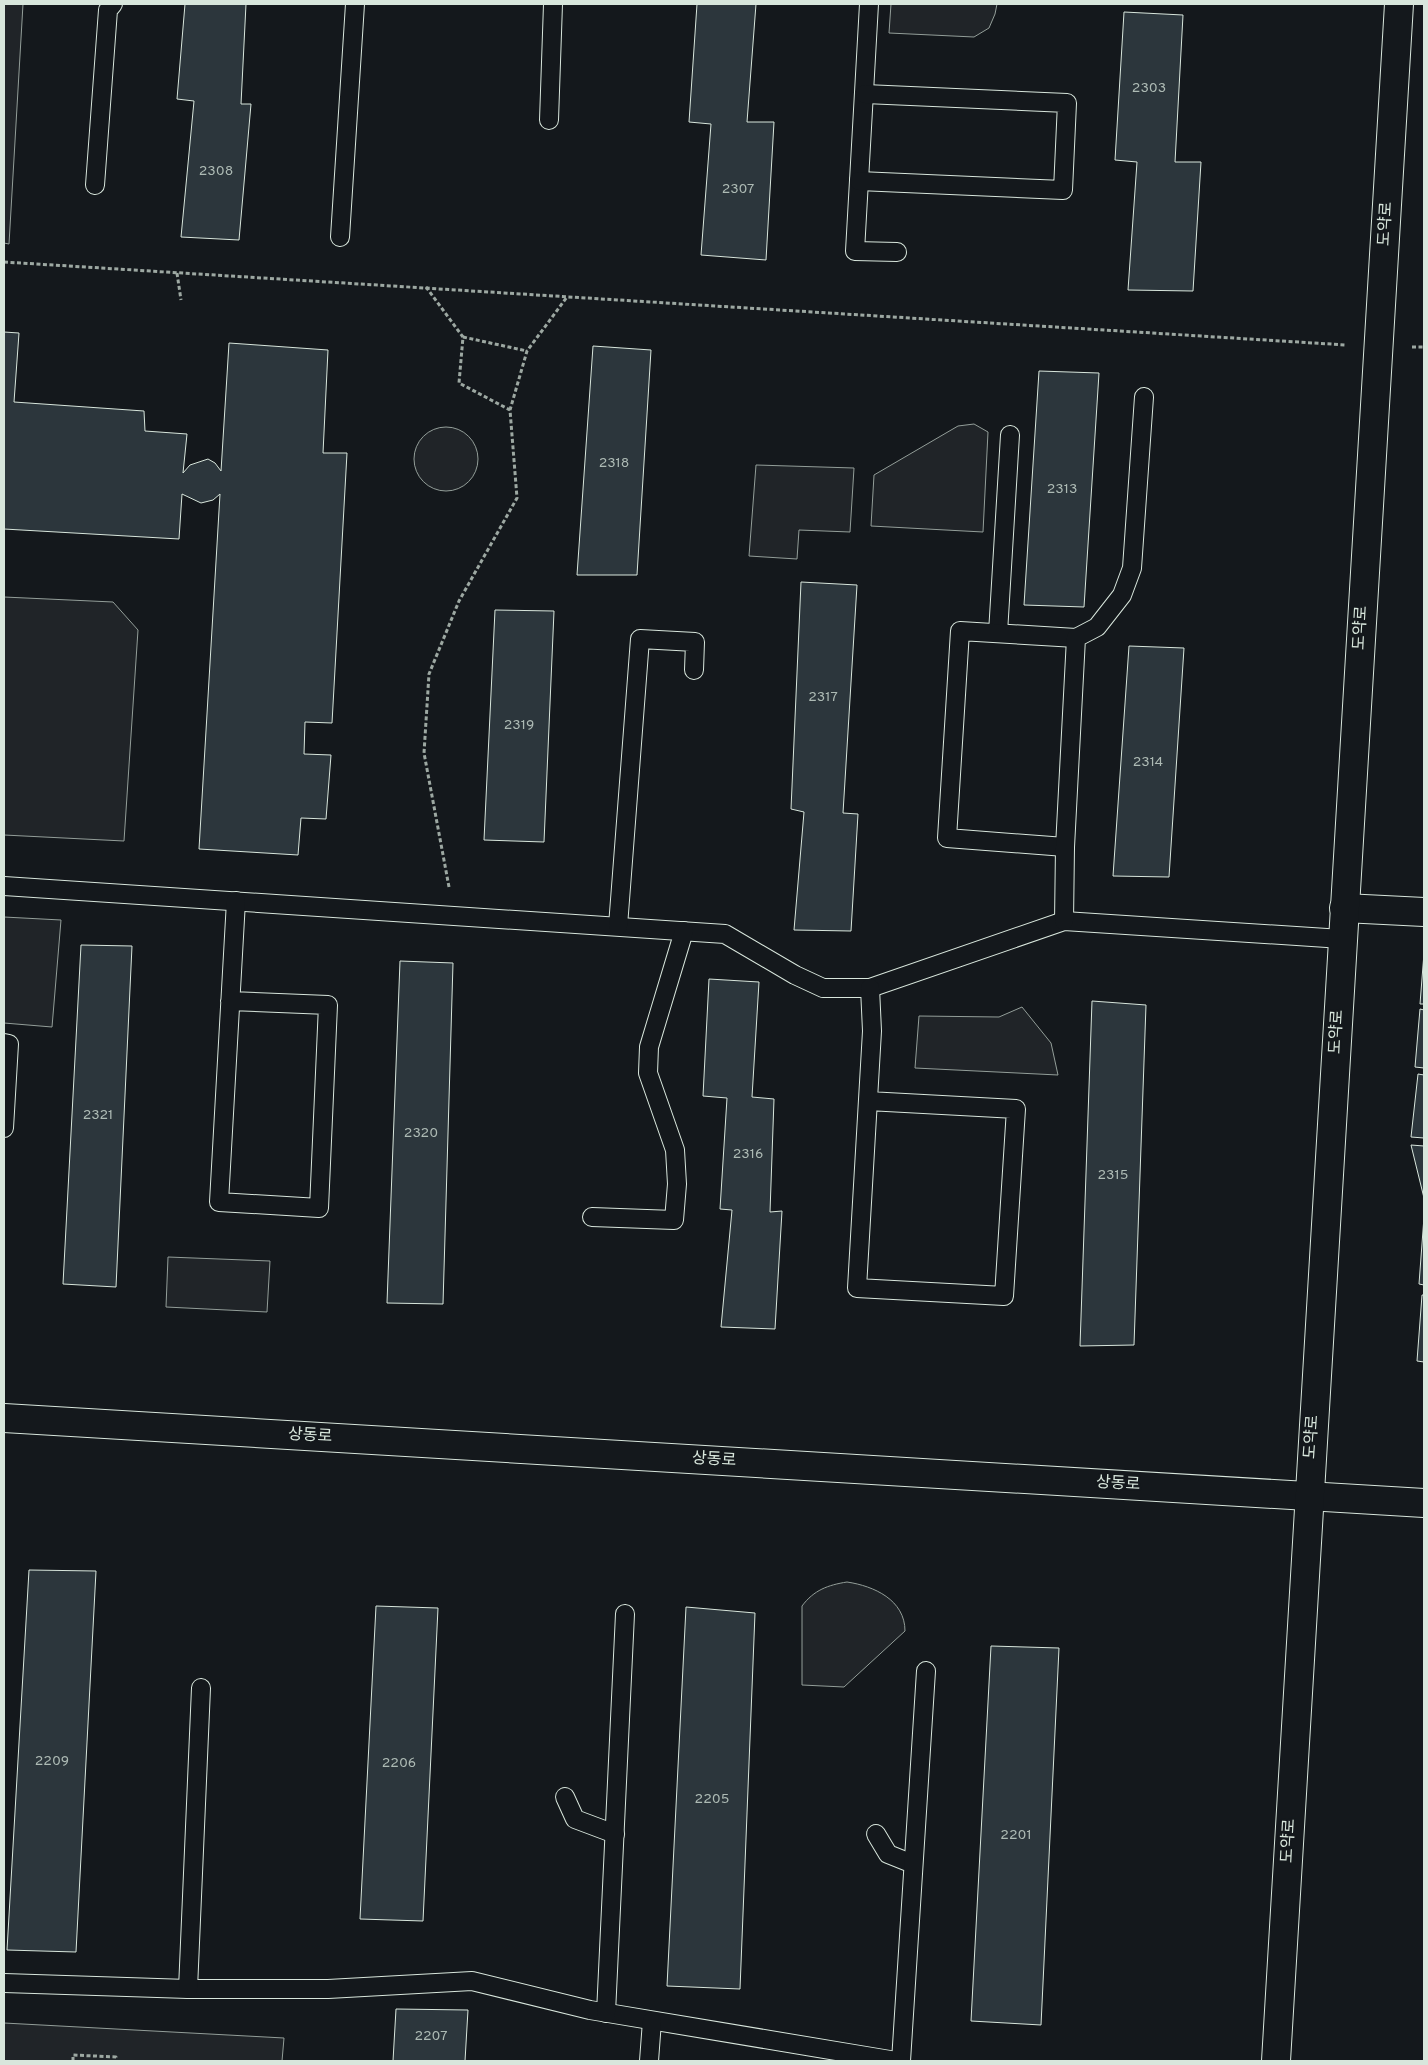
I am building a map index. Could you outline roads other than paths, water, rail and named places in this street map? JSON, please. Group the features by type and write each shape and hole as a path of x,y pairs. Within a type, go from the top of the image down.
{"street":[{"name":"도약로","path":"1276,2061 1399,4"},
{"path":"1344,908 1424,912"},
{"name":"상동로","path":"4,1418 1424,1503"}],"lane":[{"path":"96,185 108,10 113,4"},
{"path":"340,237 355,4"},
{"path":"549,120 554,4"},
{"path":"870,4 855,251 897,252"},
{"path":"859,181 1062,190 1067,103 865,94"},
{"path":"1065,847 947,838 960,632 1076,638 1097,626 1122,595 1132,568 1144,397"},
{"path":"998,634 1010,435"},
{"path":"1064,921 1065,847 1076,638"},
{"path":"618,926 640,640 695,642 694,670"},
{"path":"4,886 725,934 823,988 870,988 1064,921 1342,939"},
{"path":"230,1001 328,1005 319,1208 219,1202 230,1001 236,901"},
{"path":"592,1217 674,1220 677,1184 675,1150 648,1073 649,1046 684,931"},
{"path":"868,1101 1016,1109 1004,1296 857,1288 872,1031 870,988"},
{"path":"4,1043 9,1044 4,1128"},
{"path":"606,2013 625,1614"},
{"path":"901,2061 926,1671"},
{"path":"188,1989 201,1688"},
{"path":"565,1797 575,1819 615,1834"},
{"path":"876,1834 888,1854 913,1864"},
{"path":"4,1984 188,1989 328,1989 472,1981 606,2013 857,2058 896,2061"},
{"path":"649,2061 652,2021"}]}
